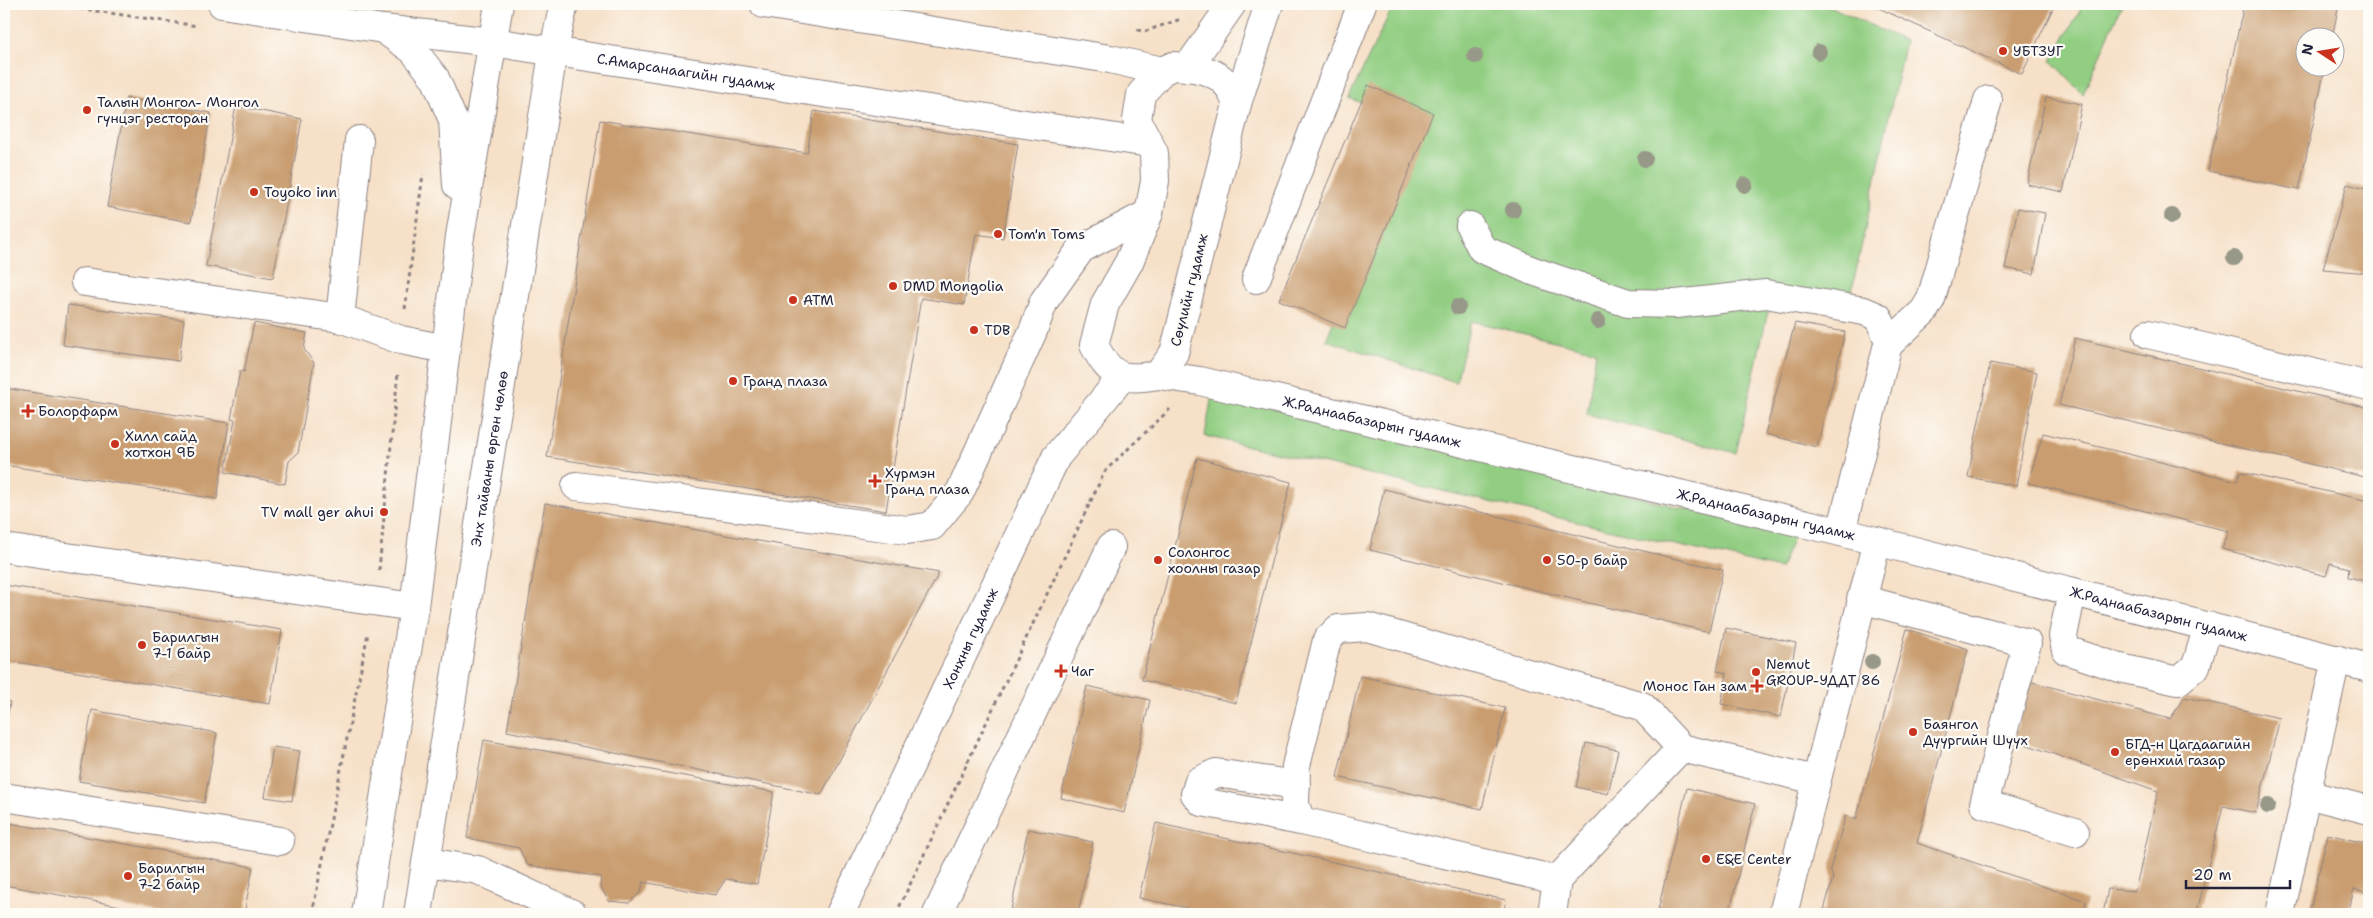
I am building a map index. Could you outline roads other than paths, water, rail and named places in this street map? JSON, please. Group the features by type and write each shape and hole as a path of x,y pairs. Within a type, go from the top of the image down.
{"main road":[{"name":"С.Амарсанаагийн гудамж","path":"222,4 383,29 492,42 553,53 1149,143"},
{"path":"366,914 414,607 460,236 500,4"},
{"name":"Энх тайваны өргөн чөлөө","path":"418,914 553,53 564,4"},
{"path":"764,4 1175,69 1208,71 1228,85 1237,104"},
{"path":"1158,375 1139,378 1122,377 1104,365 1094,345 1105,304 1129,262 1149,213 1155,181 1154,153 1137,120 1141,94 1175,69 1232,4"},
{"name":"Сөүлийн гудамж","path":"1158,375 1174,353 1237,104 1269,4"},
{"path":"1256,279 1362,4"},
{"path":"383,29 413,50 435,78 453,120 460,236"},
{"path":"1841,532 1890,343 1924,311 1931,299 1988,100"},
{"path":"340,318 359,140"},
{"path":"576,486 907,530 932,526 960,492 1033,331 1044,301 1081,249 1149,213"},
{"path":"1470,226 1482,250 1533,271 1628,304 1676,304 1766,294 1864,312 1878,317 1890,343"},
{"path":"85,282 340,318 400,340 446,349"},
{"path":"2148,334 2369,386"},
{"name":"Ж.Раднаабазарын гудамж","path":"1158,375 1200,381 1841,532 2369,668"},
{"name":"Хонхны гудамж","path":"840,914 1056,457 1122,377"},
{"path":"1783,914 1876,541"},
{"path":"938,914 1110,547"},
{"path":"4,548 414,607"},
{"path":"2066,650 2063,636 2072,592"},
{"path":"1861,599 2027,642 2066,650 2120,668 2178,680 2196,666 2208,626"},
{"path":"1301,821 1295,805 1296,766 1327,640 1338,629 1367,627 1642,706 1681,748 1816,780"},
{"path":"2027,642 1984,804 2075,832"},
{"path":"2280,914 2336,659"},
{"path":"1552,914 1557,880 1681,748"},
{"path":"1296,785 1216,773 1199,781 1195,794 1202,802 1301,821 1557,880"},
{"path":"2306,794 2369,810"},
{"path":"4,797 280,841"},
{"path":"427,862 478,870 573,914"}],"place":[{"name":"УБТЗУГ","path":"2003,51"},
{"name":"Талын Монгол- Монгол гүнцэг ресторан","path":"87,110"},
{"name":"Toyoko inn","path":"254,192"},
{"name":"Tom'n Toms","path":"998,234"},
{"name":"DMD Mongolia","path":"893,286"},
{"name":"ATM","path":"793,300"},
{"name":"TDB","path":"974,330"},
{"name":"Гранд плаза","path":"733,381"},
{"name":"Болорфарм","path":"28,411"},
{"name":"Хилл сайд хотхон 9Б","path":"115,444"},
{"name":"Хүрмэн Гранд плаза","path":"875,481"},
{"name":"TV mall ger ahui","path":"384,512"},
{"name":"Солонгос хоолны газар","path":"1158,560"},
{"name":"50-р байр","path":"1547,560"},
{"name":"Барилгын 7-1 байр","path":"142,645"},
{"name":"Чаг","path":"1061,671"},
{"name":"Nemut GROUP-УДДТ 86","path":"1756,672"},
{"name":"Монос Ган зам","path":"1757,686"},
{"name":"Баянгол Дүүргийн Шүүх","path":"1913,732"},
{"name":"БГД-н Цагдаагийн ерөнхий газар","path":"2115,752"},
{"name":"E&E Center","path":"1706,859"},
{"name":"Барилгын 7-2 байр","path":"128,876"}]}
